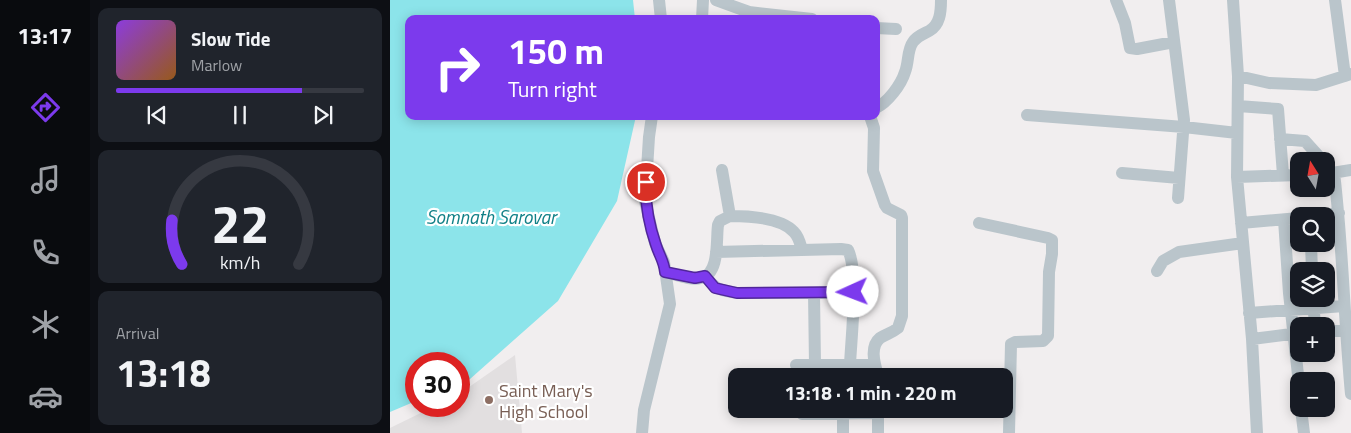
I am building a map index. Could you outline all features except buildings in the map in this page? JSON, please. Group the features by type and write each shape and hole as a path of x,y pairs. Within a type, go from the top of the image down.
{"street":[{"path":"660,0 661,15"},
{"path":"702,15 703,0"},
{"path":"716,0 753,15"},
{"path":"880,106 889,98 902,79 910,48 914,41 936,25 940,14 941,0"},
{"path":"1116,0 1125,23 1130,48 1137,49 1174,42"},
{"path":"1169,0 1184,127 1178,198"},
{"path":"1233,0 1238,76 1237,177 1252,339 1257,433"},
{"path":"1238,76 1269,83 1308,85 1326,83 1348,75 1335,0"},
{"path":"880,28 896,29"},
{"path":"1238,106 1278,109 1283,175"},
{"path":"1027,115 1237,132"},
{"path":"642,433 646,404 670,298 664,262 655,243 645,201 648,136 651,120"},
{"path":"871,120 874,128 874,177 885,206 901,215 902,218 902,316 898,328 882,337 876,343 873,359 875,368"},
{"path":"1280,140 1305,140 1315,152"},
{"path":"722,170 730,216"},
{"path":"1335,171 1351,170"},
{"path":"1122,173 1179,178"},
{"path":"1237,177 1290,175"},
{"path":"1335,197 1339,213 1351,394"},
{"path":"1335,213 1339,213"},
{"path":"665,272 695,278 705,276 714,265 718,224 730,216 759,218 786,225 796,234 802,250"},
{"path":"1241,223 1290,219"},
{"path":"1284,220 1292,317"},
{"path":"980,223 1052,240 1049,272 1048,336 1046,340 1039,342 1022,341 1011,344 1009,433"},
{"path":"1157,271 1164,261 1179,252 1243,243"},
{"path":"716,252 848,250 853,292 850,365"},
{"path":"705,276 715,288 737,293 853,292"},
{"path":"814,293 815,365"},
{"path":"1335,305 1344,306"},
{"path":"1249,313 1291,311 1304,307"},
{"path":"1335,331 1348,331"},
{"path":"1252,339 1290,335"},
{"path":"796,365 850,365 863,368"},
{"path":"1303,417 1304,433"},
{"path":"843,418 843,433"},
{"path":"878,418 878,433"}],"shaded area":[{"name":"Saint Mary's High School","path":"515,355 522,433 390,433 390,428 412,417 470,417 470,386"}],"water":[{"name":"Somnath Sarovar","path":"390,0 633,0 635,15 405,15 405,120 635,120 617,201 558,301 470,379 470,352 405,352 405,406 390,412"}],"place":[{"name":"Saint Mary's High School","path":"489,400"}],"route":[{"path":"646,182 645,201 655,243 664,262 665,272 695,278 705,276 718,290 737,293 853,292"}]}
